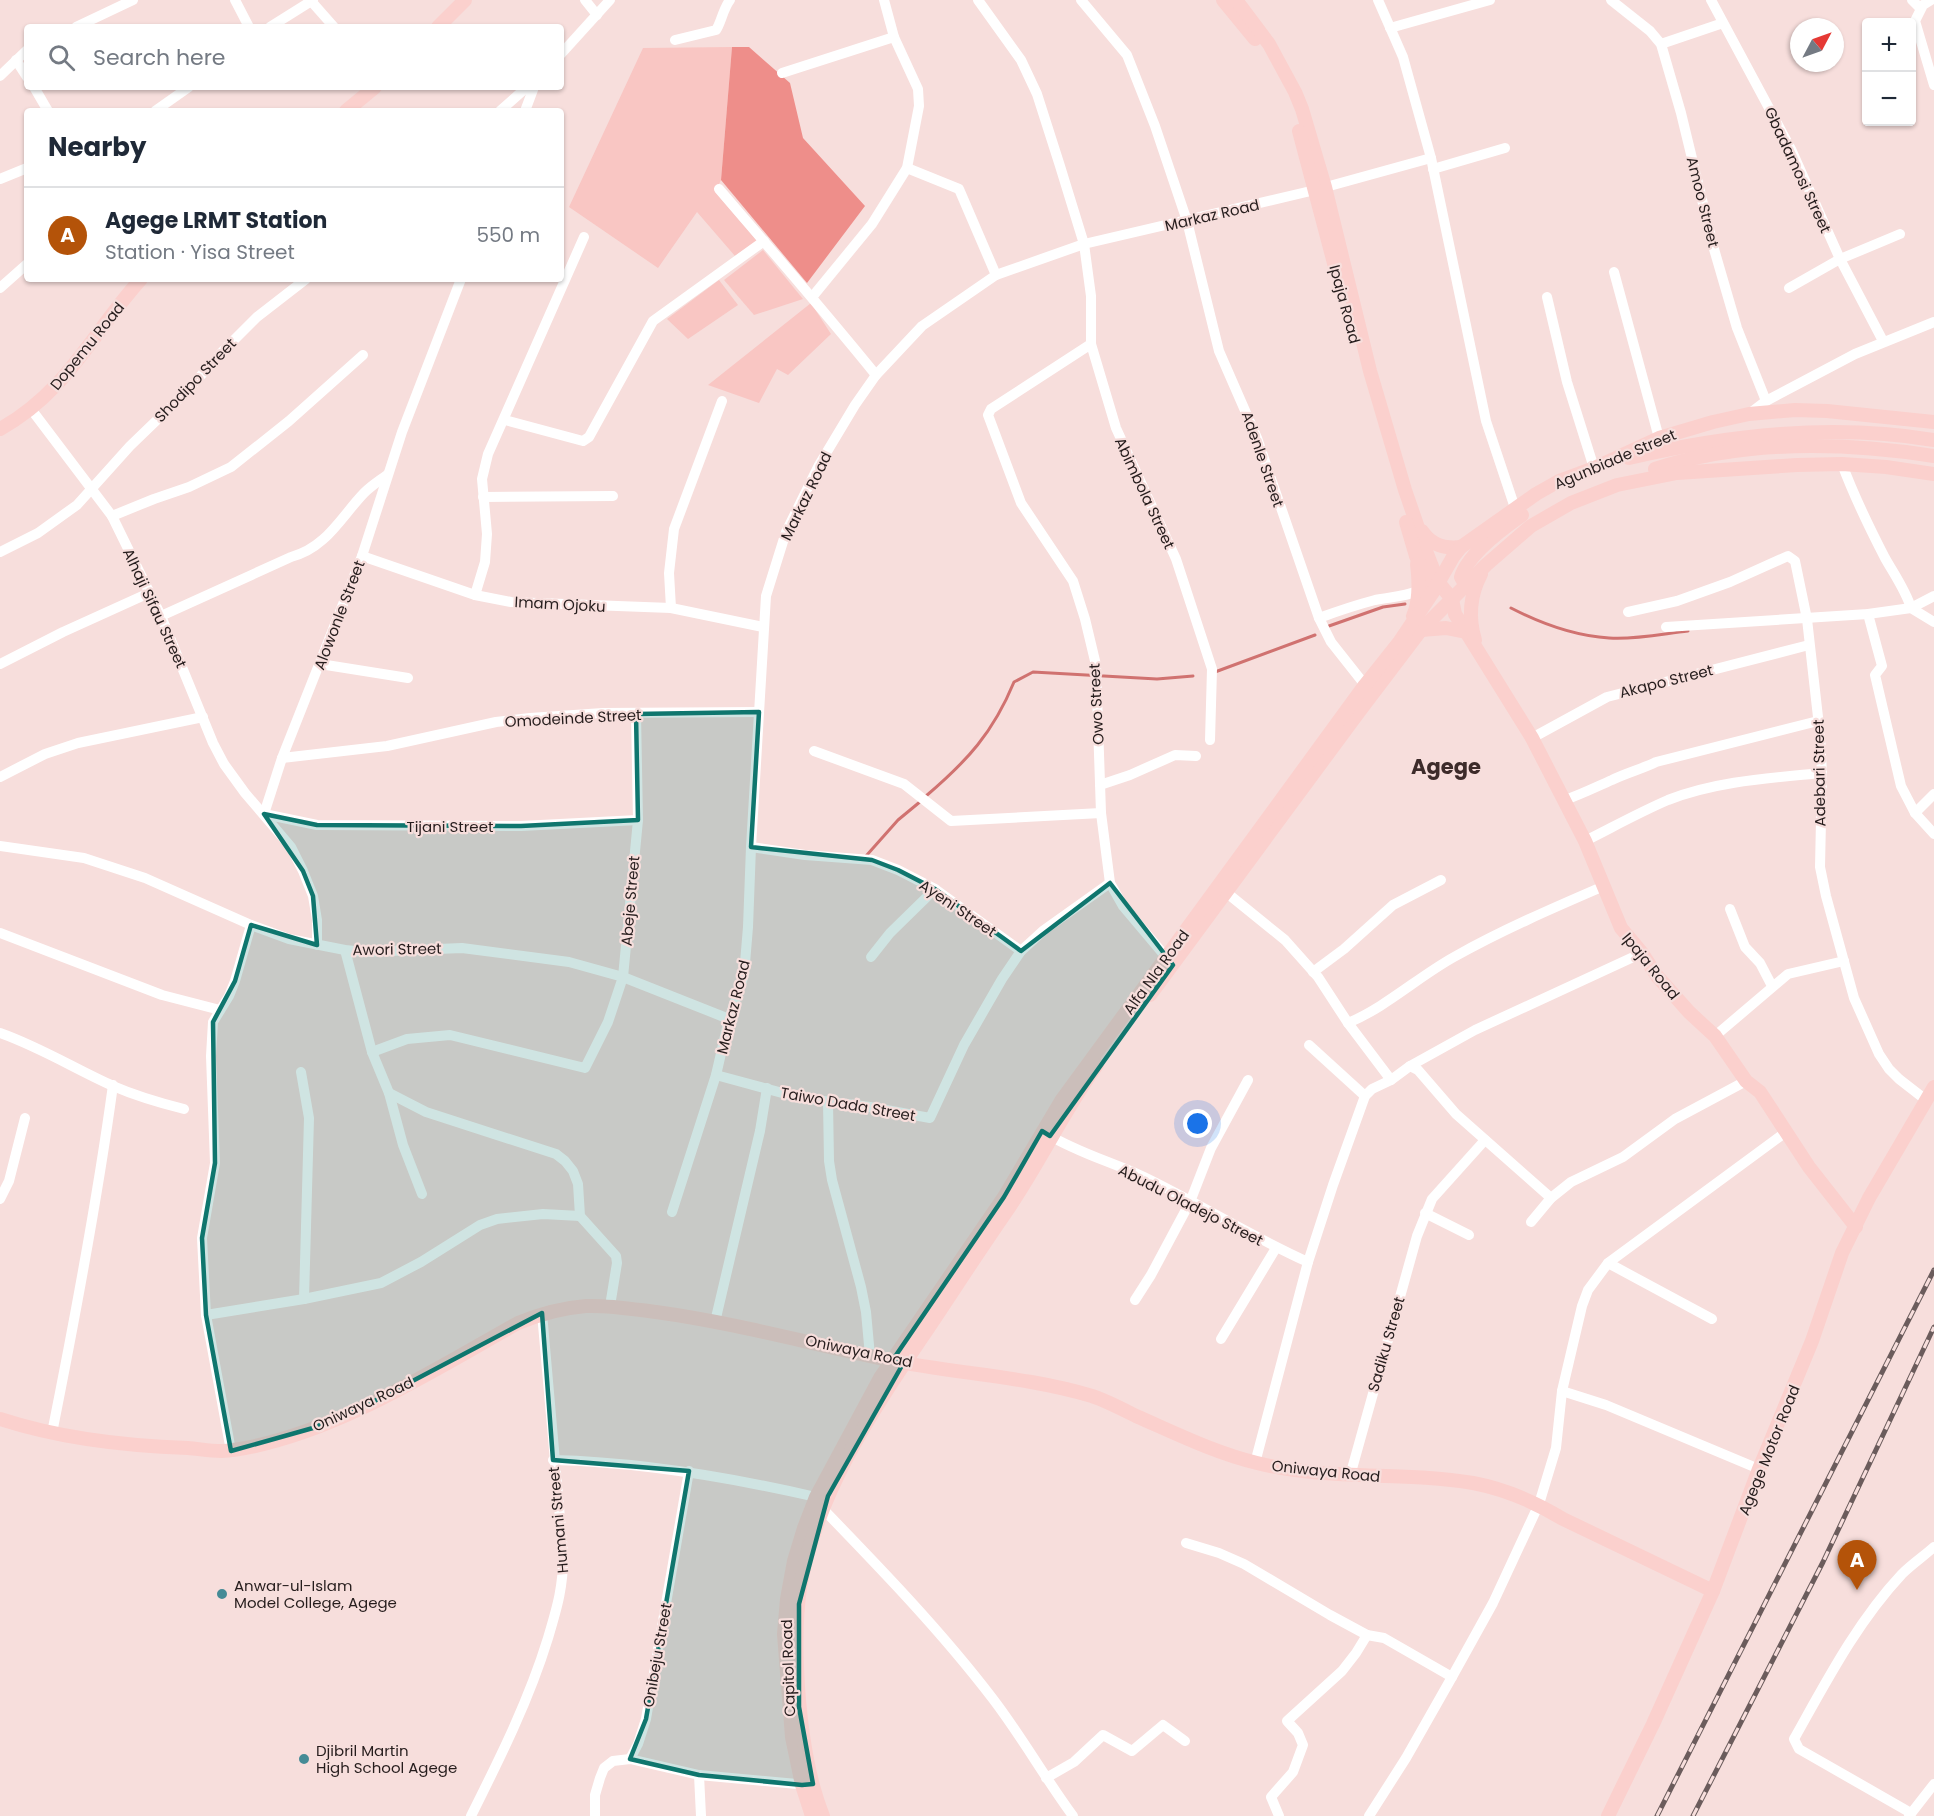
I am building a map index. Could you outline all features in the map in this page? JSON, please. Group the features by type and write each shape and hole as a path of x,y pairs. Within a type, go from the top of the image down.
{"main road":[{"path":"441,24 465,0"},
{"name":"Ipaja Road","path":"1223,0 1266,46"},
{"name":"Ipaja Road","path":"1236,0 1295,92 1370,371 1436,587"},
{"path":"350,108 371,90"},
{"name":"Ipaja Road","path":"1320,188 1366,386 1416,556 1532,738 1586,841 1621,928 1657,976 1714,1036 1746,1081 1760,1092 1809,1167 1856,1227"},
{"name":"Dopemu Road","path":"0,429 31,409 66,376 139,282"},
{"name":"Agunbiade Street","path":"1436,587 1461,547 1515,508 1560,481 1659,438 1749,414 1795,410 1934,422"},
{"path":"1609,461 1738,437 1817,432 1869,432 1934,440"},
{"path":"1617,485 1639,475 1683,462 1754,450 1862,447 1934,456"},
{"name":"Agunbiade Street","path":"1450,606 1486,565 1531,526 1550,514 1617,485 1677,473 1789,465 1842,464 1934,474"},
{"path":"1466,586 1461,578 1463,571 1481,549 1518,517 1594,468"},
{"path":"1413,514 1423,534 1430,541 1450,549 1461,547"},
{"path":"1400,641 1415,610 1418,591 1416,556"},
{"path":"1479,653 1471,626 1472,599 1476,584 1486,565"},
{"name":"Alfa Nla Road","path":"1170,961 1227,893 1370,688 1436,587"},
{"name":"Alfa Nla Road","path":"898,1361 1046,1134 1170,961 1370,688 1421,630 1450,606"},
{"path":"1421,630 1446,628 1466,632"},
{"name":"Agege Motor Road","path":"1608,1816 1653,1724 1713,1591 1759,1469 1812,1341 1842,1253 1869,1198 1934,1087"},
{"name":"Oniwaya Road","path":"0,1419 52,1434 131,1445 231,1451 290,1436 365,1406 518,1323 542,1313 585,1306 610,1306 790,1336 870,1356 1056,1386 1095,1397 1210,1448 1278,1468 1350,1476 1472,1483 1492,1488 1539,1504 1563,1519 1713,1591"},
{"name":"Capitol Road","path":"812,1816 807,1785 792,1737 784,1634 794,1561 804,1528 819,1503 864,1406 898,1361"},
{"name":"Capitol Road","path":"807,1785 824,1816"}],"street":[{"path":"82,24 133,0"},
{"path":"235,0 247,24"},
{"path":"585,0 597,15"},
{"path":"564,51 610,0"},
{"path":"675,40 716,30 730,0"},
{"path":"813,296 872,225 907,168 919,106 918,89 894,37 884,0"},
{"name":"Abimbola Street","path":"978,0 1021,60 1037,94 1084,244 1091,296 1091,344 1116,428 1176,560 1212,669 1210,740"},
{"name":"Adenle Street","path":"1082,0 1127,55 1155,126 1187,221 1219,351 1257,438 1319,618 1331,642 1370,688"},
{"path":"1378,0 1403,57 1431,158 1486,421 1515,508"},
{"path":"1390,28 1490,0"},
{"path":"1611,0 1661,44 1722,23"},
{"name":"Gbadamosi Street","path":"1711,0 1791,149 1840,259 1883,342"},
{"path":"1912,0 1920,9"},
{"path":"1931,0 1920,9 1915,21 1934,86"},
{"path":"275,24 312,1 331,24"},
{"path":"782,74 894,37"},
{"name":"Amoo Street","path":"1661,44 1737,328 1766,400"},
{"path":"0,76 24,53"},
{"path":"16,60 24,72"},
{"path":"36,90 46,108"},
{"path":"159,108 185,90"},
{"path":"503,108 524,90"},
{"path":"526,108 533,90"},
{"path":"1433,169 1505,148"},
{"name":"Markaz Road","path":"672,1212 716,1075 729,1019 744,975 766,596 786,532 819,465 876,375 922,326 996,275 1084,244 1187,221 1431,158"},
{"path":"907,168 959,189 996,275"},
{"path":"0,179 24,169"},
{"path":"719,189 791,274 813,296 876,375"},
{"path":"1789,288 1840,259 1900,234"},
{"path":"475,595 485,562 487,534 483,479 488,454 584,237"},
{"path":"505,420 583,441 590,437 653,321 764,241"},
{"path":"0,288 24,267"},
{"path":"1614,272 1659,438"},
{"name":"Shodipo Street","path":"0,552 38,533 77,505 130,446 186,392 257,316 302,282"},
{"name":"Alowonle Street","path":"264,814 282,758 362,556 387,475 460,282"},
{"path":"1547,297 1567,382 1594,468"},
{"path":"1749,414 1766,400 1809,377 1883,342 1934,322"},
{"name":"Owo Street","path":"1091,344 991,409 987,415 1021,503 1073,581 1085,620 1096,665 1101,813 1110,884 1123,906 1170,961"},
{"path":"112,516 189,487 231,467 289,421 363,355"},
{"path":"671,608 669,573 674,529 722,400"},
{"name":"Alhaji Sifau Street","path":"31,409 112,516 161,616 213,743 224,764 264,814"},
{"path":"1842,464 1853,493 1902,590 1908,597 1911,608 1934,622"},
{"path":"161,616 291,557 304,554 331,533 365,491 387,475"},
{"path":"483,497 614,496"},
{"name":"Imam Ojoku","path":"362,556 475,595 511,602 671,608 763,627"},
{"name":"Adebari Street","path":"1628,612 1677,602 1730,582 1788,556 1794,561 1807,619 1818,721 1822,773 1820,867 1854,998 1879,1054 1889,1069 1926,1100"},
{"path":"1319,618 1353,606 1379,599 1402,597 1418,591"},
{"path":"0,664 149,593"},
{"path":"1666,627 1868,614 1911,608 1934,596"},
{"path":"1868,614 1882,666 1875,675 1901,786 1915,813 1934,834"},
{"name":"Akapo Street","path":"1532,738 1607,696 1809,645"},
{"path":"320,664 408,678"},
{"name":"Omodeinde Street","path":"282,758 387,746 496,722 568,715 759,712"},
{"name":"Abeje Street","path":"372,1052 407,1040 450,1035 463,1036 585,1068 608,1022 623,977 638,820 636,714"},
{"path":"0,777 45,754 78,743 203,717"},
{"path":"1564,800 1589,792 1656,762 1818,721"},
{"path":"814,751 904,784 951,821 1101,813"},
{"path":"1100,785 1175,756 1197,756"},
{"path":"1586,841 1669,800 1712,788 1755,780 1822,773"},
{"path":"1915,813 1934,794"},
{"path":"264,814 291,848 303,871 313,896 317,920 317,945"},
{"name":"Tijani Street","path":"264,814 317,825 521,826 638,820"},
{"name":"Awori Street","path":"0,846 94,862 145,878 251,925 289,939 366,952 462,948 569,962 623,977 729,1019"},
{"name":"Ayeni Street","path":"751,847 805,855 872,860 935,889 1021,951"},
{"path":"1313,972 1344,949 1393,905 1441,880"},
{"name":"Taiwo Dada Street","path":"716,1075 801,1098 926,1118 933,1117 964,1045 997,987 1021,951 1044,930 1110,884"},
{"path":"1348,1023 1452,957 1604,886"},
{"path":"871,957 890,933 935,889"},
{"path":"1227,893 1285,940 1313,972 1391,1080"},
{"path":"1730,909 1745,947 1760,963 1772,986"},
{"path":"231,1451 206,1315 202,1238 215,1163 211,1056 213,1022 229,996 235,981 251,925"},
{"path":"0,933 162,994 220,1010"},
{"path":"345,950 372,1052 422,1194"},
{"path":"1255,1463 1308,1262 1365,1095 1410,1066 1475,1030 1642,953"},
{"path":"1714,1036 1788,974 1845,961"},
{"path":"0,1033 50,1054 112,1085 184,1110"},
{"path":"1310,1045 1365,1095"},
{"path":"1410,1066 1418,1070 1456,1114 1551,1198"},
{"path":"301,1072 309,1118 304,1299"},
{"path":"1134,1300 1151,1275 1190,1202 1211,1148 1248,1080"},
{"path":"1531,1222 1551,1198 1571,1182 1623,1157 1675,1119 1746,1081"},
{"path":"52,1434 95,1213 112,1085"},
{"path":"715,1322 767,1088"},
{"path":"388,1093 426,1112 556,1154 566,1161 578,1184 580,1216 616,1256 617,1263 610,1306"},
{"path":"828,1102 829,1161 832,1180 861,1287 870,1356"},
{"path":"0,1199 4,1179 25,1118"},
{"path":"1369,1816 1406,1758 1493,1603 1539,1504 1556,1448 1562,1391 1588,1290 1608,1263 1786,1132"},
{"name":"Abudu Oladejo Street","path":"1046,1134 1146,1178 1276,1248 1308,1262"},
{"name":"Sadiku Street","path":"1350,1476 1413,1247 1425,1213 1432,1200 1485,1140"},
{"path":"1425,1213 1468,1235"},
{"path":"206,1315 304,1299 381,1283 421,1262 480,1225 497,1219 543,1214 580,1216"},
{"path":"1221,1339 1276,1248"},
{"path":"1608,1263 1712,1318"},
{"name":"Humani Street","path":"471,1816 512,1733 538,1671 562,1588 562,1552 542,1313"},
{"path":"1562,1391 1606,1405 1759,1469"},
{"path":"553,1460 689,1471 754,1483 819,1503 970,1669 1017,1732 1073,1816"},
{"name":"Onibeju Street","path":"630,1759 646,1719 689,1471"},
{"path":"1186,1543 1219,1553 1244,1564 1367,1635 1384,1638 1452,1677"},
{"path":"1934,1547 1903,1573 1871,1611 1830,1674 1794,1739 1799,1749 1910,1814 1934,1784"},
{"path":"1279,1816 1270,1797 1293,1772 1303,1745 1298,1733 1287,1721 1342,1671 1367,1635"},
{"path":"1046,1778 1074,1762 1098,1737 1103,1735 1132,1751 1163,1725 1185,1741"},
{"path":"595,1816 595,1795 604,1768 613,1761 630,1759 699,1775 807,1785"},
{"path":"699,1775 701,1816"}],"highlighted area":[{"path":"759,712 751,847 872,860 898,870 935,889 1021,951 1110,883 1173,965 1050,1136 1042,1131 1004,1197 892,1361 904,1362 828,1496 799,1604 799,1707 813,1784 802,1785 699,1775 630,1759 646,1719 689,1471 553,1460 542,1313 365,1406 313,1428 231,1451 206,1315 202,1238 215,1163 213,1022 235,981 251,925 317,945 313,896 303,871 264,814 317,825 521,826 638,820 636,714"}],"shaded area":[{"path":"732,47 721,180 715,192 757,241 735,256 697,212 658,268 569,207 643,48"},
{"path":"732,47 749,47 790,83 803,138 865,206 807,283 721,180"},
{"path":"763,250 803,299 754,315 724,280"},
{"path":"719,280 738,305 688,339 667,319"},
{"path":"811,303 831,334 788,375 777,369 759,403 708,385"}],"waterway":[{"path":"1329,626 1383,607 1405,604"},
{"path":"1511,608 1558,628 1597,637 1628,638 1688,631"},
{"path":"1215,672 1315,635"},
{"path":"926,796 978,745 997,716 1014,682 1033,672 1157,679 1193,676"},
{"path":"866,856 898,820 921,801"}],"railway":[{"path":"1657,1816 1934,1270"},
{"path":"1693,1816 1823,1562 1934,1327"}],"place":[{"name":"Agege LRMT Station","path":"1857,1590"},
{"name":"Anwar-ul-Islam Model College, Agege","path":"222,1594"},
{"name":"Djibril Martin High School Agege","path":"304,1759"}],"district":[{"name":"Agege","path":"1446,766"}]}
